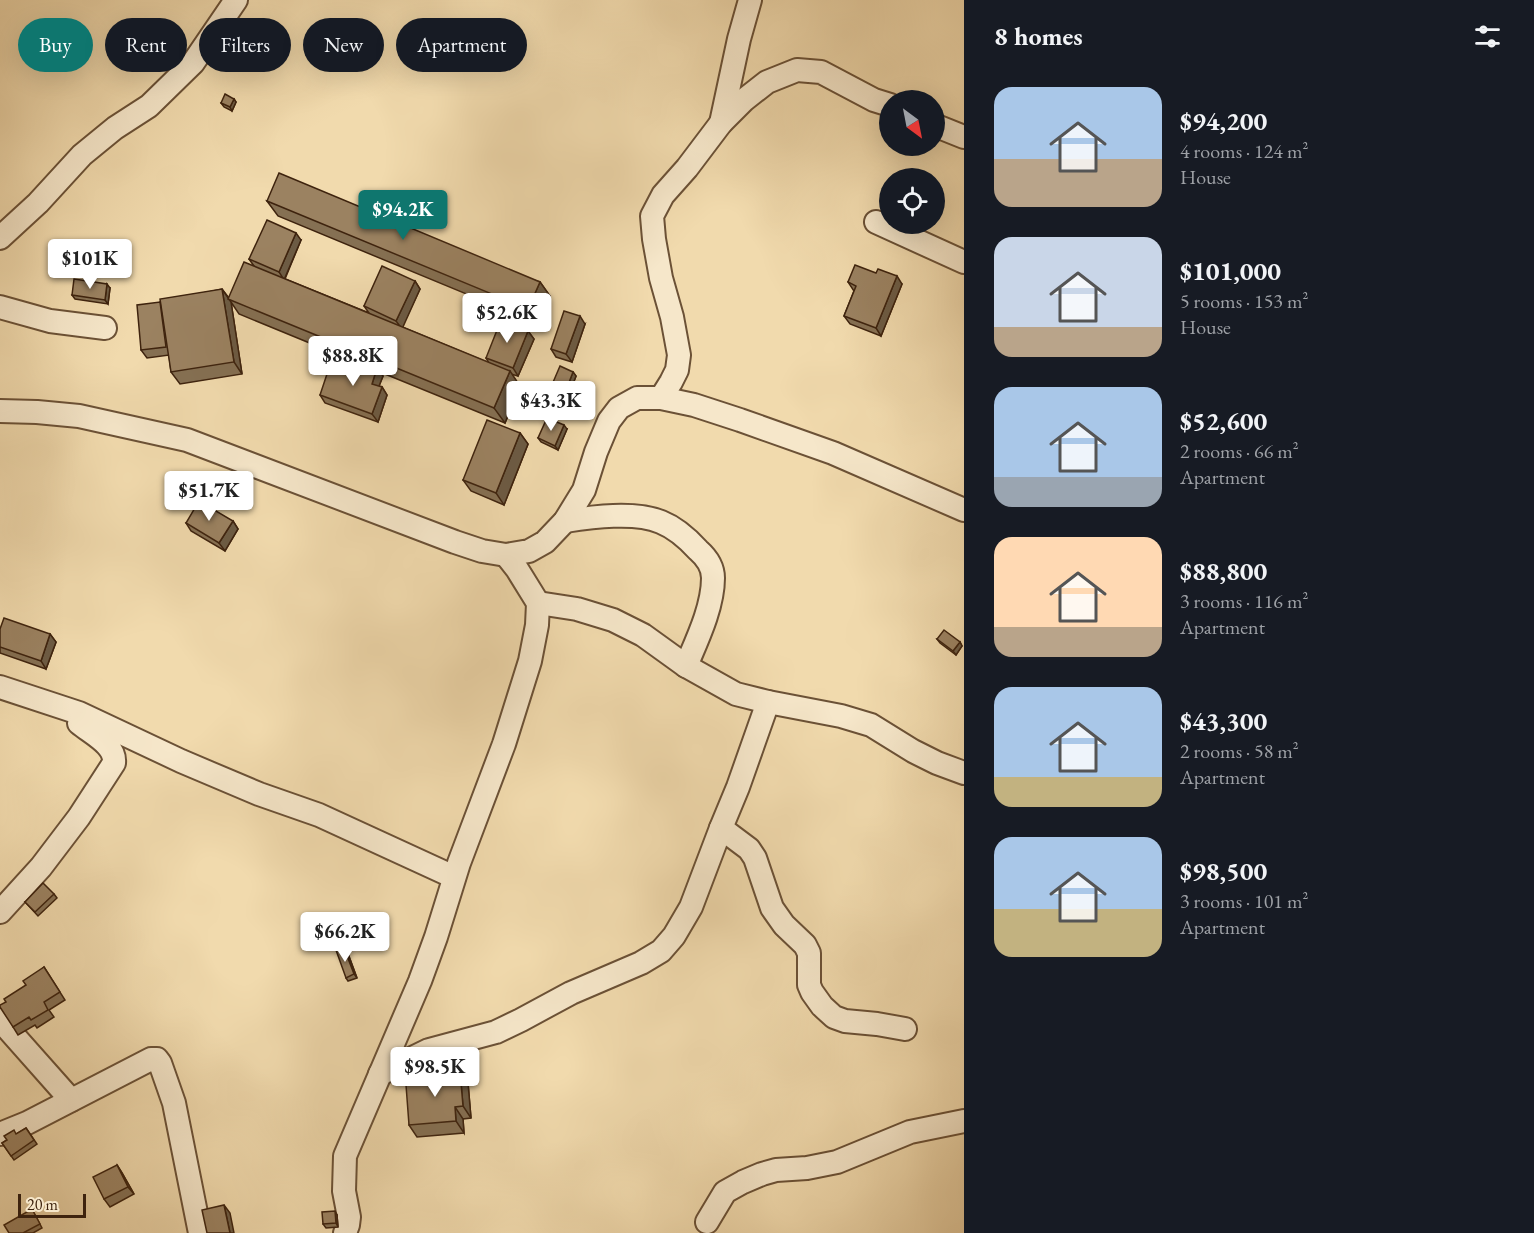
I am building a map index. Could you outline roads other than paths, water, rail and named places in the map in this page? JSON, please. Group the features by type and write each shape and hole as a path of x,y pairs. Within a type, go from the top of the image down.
{"street":[{"path":"0,238 38,203 82,155 115,128 148,106 194,63 236,0"},
{"path":"721,123 750,0"},
{"path":"661,398 672,382 677,370 679,355 654,239 652,216 663,195 721,123 744,100 767,82 797,70 821,72 879,102"},
{"path":"945,129 964,137"},
{"path":"876,222 964,262"},
{"path":"0,307 50,321 105,328"},
{"path":"0,411 79,416 187,440 455,542 482,551 506,555 529,551 545,542 565,521 584,490 609,421 619,408 637,398 661,398 694,405 740,420 833,453 964,510"},
{"path":"565,521 597,516 644,518 661,522 687,537 709,562 713,576 703,626 686,666"},
{"path":"345,1233 349,1217 344,1191 345,1156 420,981 436,938 454,877 504,744 530,661 537,625 538,603 506,555"},
{"path":"538,603 577,609 620,623 643,635 686,666 736,694 841,716 871,725 913,751 964,773"},
{"path":"0,687 79,713 231,783 319,815 454,877"},
{"path":"380,1074 429,1050 496,1032 571,993 641,963 661,951 674,936 691,907 738,788 768,702"},
{"path":"0,912 40,867 79,817 114,763 114,754 109,746 62,707"},
{"path":"721,828 749,849 761,872 772,908 784,925 805,945 809,953 809,985 822,1006 834,1017 845,1021 905,1029"},
{"path":"0,1020 71,1100"},
{"path":"0,1134 27,1123 151,1059 157,1059 174,1103 200,1233"},
{"path":"707,1222 725,1192 762,1174 837,1162 910,1132 964,1121"}]}
